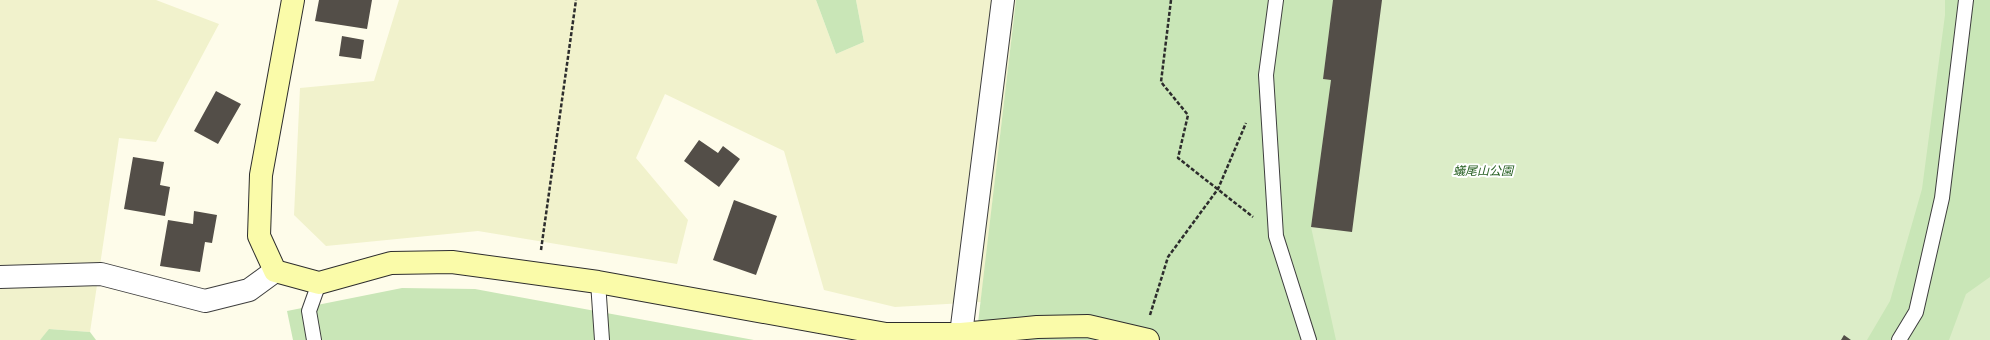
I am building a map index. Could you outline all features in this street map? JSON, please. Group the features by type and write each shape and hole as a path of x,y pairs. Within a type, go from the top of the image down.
{"street":[{"path":"275,271 259,236 261,175 293,0"},
{"path":"961,334 1003,0"},
{"path":"275,271 320,283 391,263 452,262 598,282 886,334 961,334 1037,327 1088,326 1146,339"},
{"path":"0,277 101,274 205,301 249,290 275,271"}],"lane":[{"path":"1276,0 1266,75 1276,236 1310,340"},
{"path":"1899,340 1916,312 1942,198 1966,0"},
{"path":"598,282 602,340"},
{"path":"314,340 310,311 320,283"}],"path":[{"path":"537,274 576,0"},
{"path":"1171,0 1161,82 1188,115 1178,158 1276,236"},
{"path":"1146,339 1168,258 1218,189 1248,118"}],"green space":[{"path":"0,0 156,0 219,24 156,142 119,138 90,332 50,329 40,340 0,340"},
{"path":"399,0 816,0 836,54 864,42 856,0 1016,0 981,302 895,307 824,290 784,151 665,94 636,158 688,220 677,264 478,231 326,246 294,215 300,88 374,81"},
{"path":"816,0 856,0 864,42 836,54"},
{"name":"蟻尾山公園","path":"1016,0 1990,0 1990,340 976,340"},
{"path":"1333,0 1945,0 1945,15 1922,189 1890,301 1867,340 1336,340 1311,227 1331,80 1323,79"},
{"path":"1990,277 1990,340 1949,340 1966,294"},
{"path":"402,288 475,289 754,340 293,340 287,311"},
{"path":"49,329 90,332 96,340 40,340"}],"building":[{"path":"319,0 372,0 367,29 315,21"},
{"path":"1333,0 1382,0 1352,232 1311,227 1331,80 1323,79"},
{"path":"342,36 364,40 361,59 339,56"},
{"path":"216,91 241,104 218,144 194,131"},
{"path":"699,140 718,153 723,146 740,159 719,187 684,161"},
{"path":"133,157 164,162 160,185 170,187 165,216 124,209"},
{"path":"734,200 777,216 756,275 713,260"},
{"path":"194,211 217,215 212,243 205,242 200,272 160,266 168,220 193,224"},
{"path":"1844,335 1851,340 1841,340"}]}
